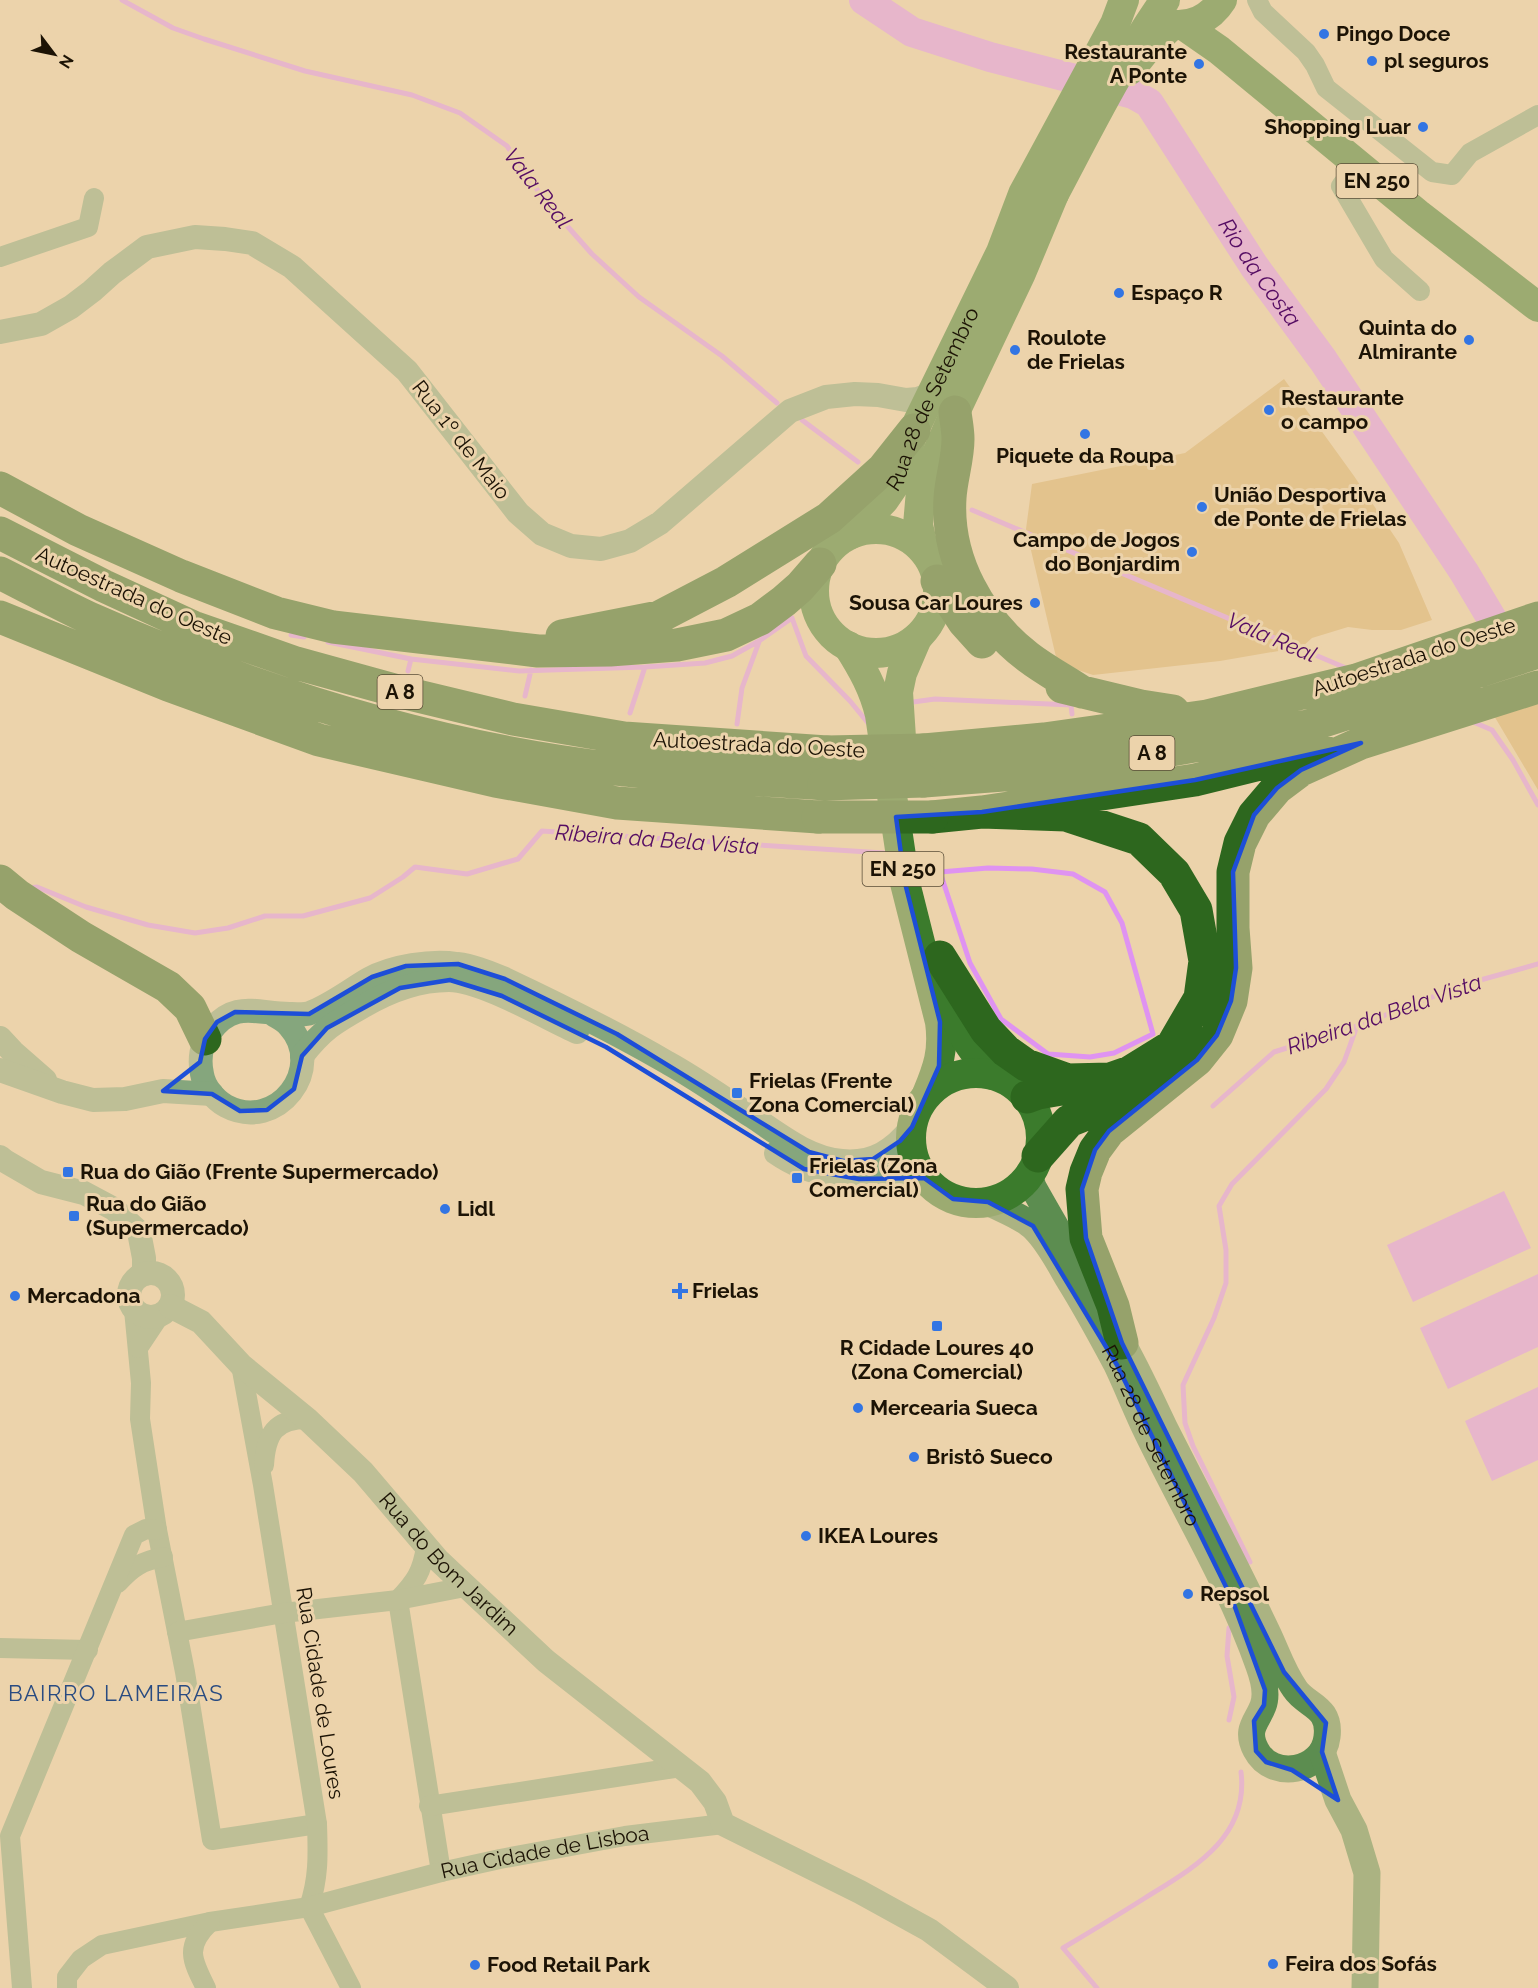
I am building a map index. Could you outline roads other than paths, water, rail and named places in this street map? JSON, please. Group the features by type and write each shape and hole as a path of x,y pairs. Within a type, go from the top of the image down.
{"highway":[{"path":"943,403 958,440 950,500 954,544 962,574 979,604 999,629 1027,656 1082,692"},
{"path":"510,646 658,617 726,582 829,518 883,469 914,430"},
{"path":"0,488 98,539 181,576 276,613 333,627 538,651 610,650 677,645 726,635 760,619 784,601 820,564"},
{"name":"Autoestrada do Oeste","path":"0,534 193,627 296,663 401,692 513,719 624,738 826,752 924,765 1046,772 1308,726 1538,652"},
{"name":"Autoestrada do Oeste","path":"0,573 87,617 178,655 284,694 391,726 502,751 615,769 824,784 1044,739 1207,716 1356,680 1538,618"},
{"path":"938,580 964,622 984,644 1038,682 1141,706 1207,716"},
{"path":"0,602 129,669"},
{"path":"0,617 168,686 319,741 495,781 617,804 818,817 932,817 982,812 1195,780 1316,750 1361,743"},
{"path":"1122,1343 1113,1306 1086,1238 1083,1189 1095,1150 1109,1131 1197,1060 1217,1035 1231,1001 1236,968 1233,872 1240,843 1254,815 1277,788 1301,770 1361,743 1538,687"},
{"path":"982,812 1066,815 1139,838 1174,873 1196,910 1205,962 1200,998 1172,1046 1130,1072 1027,1097"},
{"path":"0,881 17,895 81,937 168,987 190,1008 202,1051"},
{"path":"939,957 986,1030 1006,1051 1026,1065 1068,1080 1110,1078"},
{"path":"1034,1165 1069,1121 1174,1080"}],"main road":[{"path":"1000,252 1023,194 1115,24 1124,0"},
{"path":"1132,0 1144,15 1157,22 1201,10"},
{"path":"1021,273 1048,193 1130,30 1152,0"},
{"path":"1000,252 1048,193 1130,52 1201,10"},
{"path":"1021,273 1042,241 1124,78 1146,50 1201,10"},
{"name":"EN 250","path":"1201,10 1208,32 1219,50 1357,165 1538,307"},
{"name":"Rua 28 de Setembro","path":"924,551 918,525 921,491 943,403 1000,252"},
{"name":"Rua 28 de Setembro","path":"851,534 884,501 897,481 914,430 943,403 1021,273"},
{"path":"820,564 828,552 851,534 871,529 890,531 909,538 924,551 938,580"},
{"name":"EN 250","path":"820,564 815,583 815,602 821,620 832,635 848,646 865,652 883,653 901,648 917,638"},
{"name":"EN 250","path":"938,580 937,602 930,621 917,638 902,673 898,708 913,838 939,957 957,1024 969,1046 993,1075"},
{"name":"EN 250","path":"848,646 876,697 904,883 942,1036 939,1066 927,1094 917,1109 912,1126 911,1144 915,1162 924,1178 937,1190 953,1199 970,1203 988,1202 1018,1187 1034,1165 1041,1136 1037,1115 1027,1097 1012,1083 993,1075 975,1073 957,1075 941,1083 927,1094"},
{"name":"Rua 28 de Setembro","path":"1034,1165 1033,1187 1122,1343 1249,1593 1284,1672 1298,1694 1320,1709 1326,1723 1327,1738 1322,1752 1338,1800 1354,1830 1367,1873 1365,1988"},
{"name":"Rua 28 de Setembro","path":"988,1202 1033,1226 1044,1239 1117,1365 1147,1431 1232,1599 1260,1667 1265,1690 1264,1705 1254,1721 1252,1736 1256,1751 1266,1762 1279,1769 1292,1770 1338,1800"},
{"path":"1264,1705 1278,1696 1298,1694"},
{"path":"1292,1770 1309,1765 1322,1752"}],"street":[{"path":"1257,0 1263,12 1306,52 1316,65 1326,88 1432,172 1452,175 1470,153 1538,115"},
{"path":"1357,165 1341,186 1384,259 1420,291"},
{"path":"0,257 88,227 94,198"},
{"name":"Rua 1º de Maio","path":"0,332 41,324 71,307 147,247 195,237 252,243 292,267 407,371 519,513 542,534 571,546 601,549 630,541 673,512 790,411 825,397 855,394 943,403"},
{"path":"274,1015 309,1014 372,977 406,966 434,963 458,964 496,975 617,1034 669,1063 809,1152 843,1161 873,1159 900,1141 912,1126"},
{"path":"302,1056 317,1036 327,1028 381,996 400,988 450,980 473,984 578,1032 626,1058 804,1169 827,1176 859,1179 893,1176 924,1178"},
{"path":"163,1091 202,1051 217,1022 235,1012 255,1009 274,1015 288,1025 298,1039 302,1056 301,1073 294,1089 283,1102 267,1110 240,1111 227,1107 212,1095 203,1079 202,1051"},
{"path":"0,1038 12,1052 62,1092"},
{"path":"0,1043 0,1058"},
{"path":"0,1070 62,1092 93,1100 125,1099 163,1091 212,1095"},
{"path":"0,1156 41,1182 84,1193 114,1209 138,1232 144,1257 144,1274"},
{"path":"138,1348 165,1310 173,1291 170,1284 159,1274 144,1274 137,1278 130,1289 129,1296 134,1310 138,1348 140,1419 157,1530 177,1632 212,1840 317,1824"},
{"name":"Rua do Bom Jardim","path":"134,1310 146,1316 165,1310 201,1322 241,1365 307,1419 363,1472 426,1546 465,1587 546,1661 700,1782 715,1802 723,1824"},
{"path":"241,1365 264,1485"},
{"path":"264,1485 265,1449 269,1435 290,1419 307,1419"},
{"name":"Rua Cidade de Loures","path":"264,1485 317,1824 316,1887 309,1907"},
{"path":"22,1988 7,1892 5,1835 88,1650 134,1535 146,1529 157,1530"},
{"path":"398,1600 415,1581 423,1566 426,1546"},
{"path":"112,1590 131,1569 163,1557"},
{"path":"177,1632 283,1613 398,1600 465,1587"},
{"path":"398,1600 441,1872"},
{"path":"0,1648 88,1650"},
{"path":"429,1806 681,1767"},
{"path":"723,1824 860,1892 929,1930 1007,1988"},
{"name":"Rua Cidade de Lisboa","path":"67,1988 67,1977 81,1959 102,1945 210,1922 309,1907 441,1872 625,1836 723,1824"},
{"path":"309,1907 351,1988"},
{"path":"206,1988 198,1973 192,1951 198,1934 210,1922"}],"waterway":[{"name":"Vala Real","path":"122,0 173,28 204,39 305,71 412,95 460,113 507,146 545,201 592,254 639,297 722,356 777,403"},
{"name":"Rio da Costa","path":"864,0 912,32 990,57 1133,94 1149,103 1254,266 1323,360 1464,572 1511,651"},
{"name":"Vala Real","path":"802,420 858,462"},
{"name":"Vala Real","path":"972,510 1346,668"},
{"path":"328,642 411,659 519,671 645,667 705,663 732,656 792,618 806,656 868,723"},
{"path":"291,635 304,637"},
{"path":"737,724 742,688 759,642"},
{"path":"408,671 411,659"},
{"path":"630,713 645,667"},
{"path":"525,696 531,670"},
{"path":"913,702 935,699 1071,705 1072,714"},
{"name":"Vala Real","path":"1471,721 1492,730 1513,760 1538,805"},
{"name":"Ribeira da Bela Vista","path":"29,888 37,887 86,907 148,925 195,933 228,928 265,916 303,916 370,898 415,867 467,874 518,859 542,831 884,853"},
{"name":"Ribeira da Bela Vista","path":"988,868 1032,869 1073,874 1105,892 1122,923 1153,1034 1114,1053 1090,1057 1048,1054 1001,1019 970,963 940,872 988,868"},
{"name":"Ribeira da Bela Vista","path":"1213,1106 1274,1052 1357,1026 1466,984 1538,964"},
{"path":"1250,1562 1193,1446 1185,1423 1183,1385 1214,1318 1226,1283 1226,1250 1219,1206 1232,1184 1326,1089 1344,1062 1357,1026"},
{"path":"1229,1628 1227,1656 1234,1697 1229,1720"},
{"path":"1097,1988 1063,1948 1181,1875 1214,1848 1227,1833 1236,1815 1241,1795 1241,1772"}],"place":[{"name":"Pingo Doce","path":"1324,34"},
{"name":"pl seguros","path":"1372,61"},
{"name":"Restaurante A Ponte","path":"1199,64"},
{"name":"Shopping Luar","path":"1423,127"},
{"name":"Espaço R","path":"1119,293"},
{"name":"Quinta do Almirante","path":"1469,340"},
{"name":"Roulote de Frielas","path":"1015,350"},
{"name":"Restaurante o campo","path":"1269,410"},
{"name":"Piquete da Roupa","path":"1085,434"},
{"name":"União Desportiva de Ponte de Frielas","path":"1202,507"},
{"name":"Campo de Jogos do Bonjardim","path":"1192,552"},
{"name":"Sousa Car Loures","path":"1035,603"},
{"name":"Frielas (Frente Zona Comercial)","path":"737,1093"},
{"name":"Rua do Gião (Frente Supermercado)","path":"68,1172"},
{"name":"Frielas (Zona Comercial)","path":"797,1178"},
{"name":"Lidl","path":"445,1209"},
{"name":"Rua do Gião (Supermercado)","path":"74,1216"},
{"name":"Frielas","path":"680,1291"},
{"name":"Mercadona","path":"15,1296"},
{"name":"R Cidade Loures 40 (Zona Comercial)","path":"937,1326"},
{"name":"Mercearia Sueca","path":"858,1408"},
{"name":"Bristô Sueco","path":"914,1457"},
{"name":"IKEA Loures","path":"806,1536"},
{"name":"Repsol","path":"1188,1594"},
{"name":"Feira dos Sofás","path":"1273,1964"},
{"name":"Food Retail Park","path":"475,1965"}],"district":[{"name":"BAIRRO LAMEIRAS","path":"116,1693"}]}
